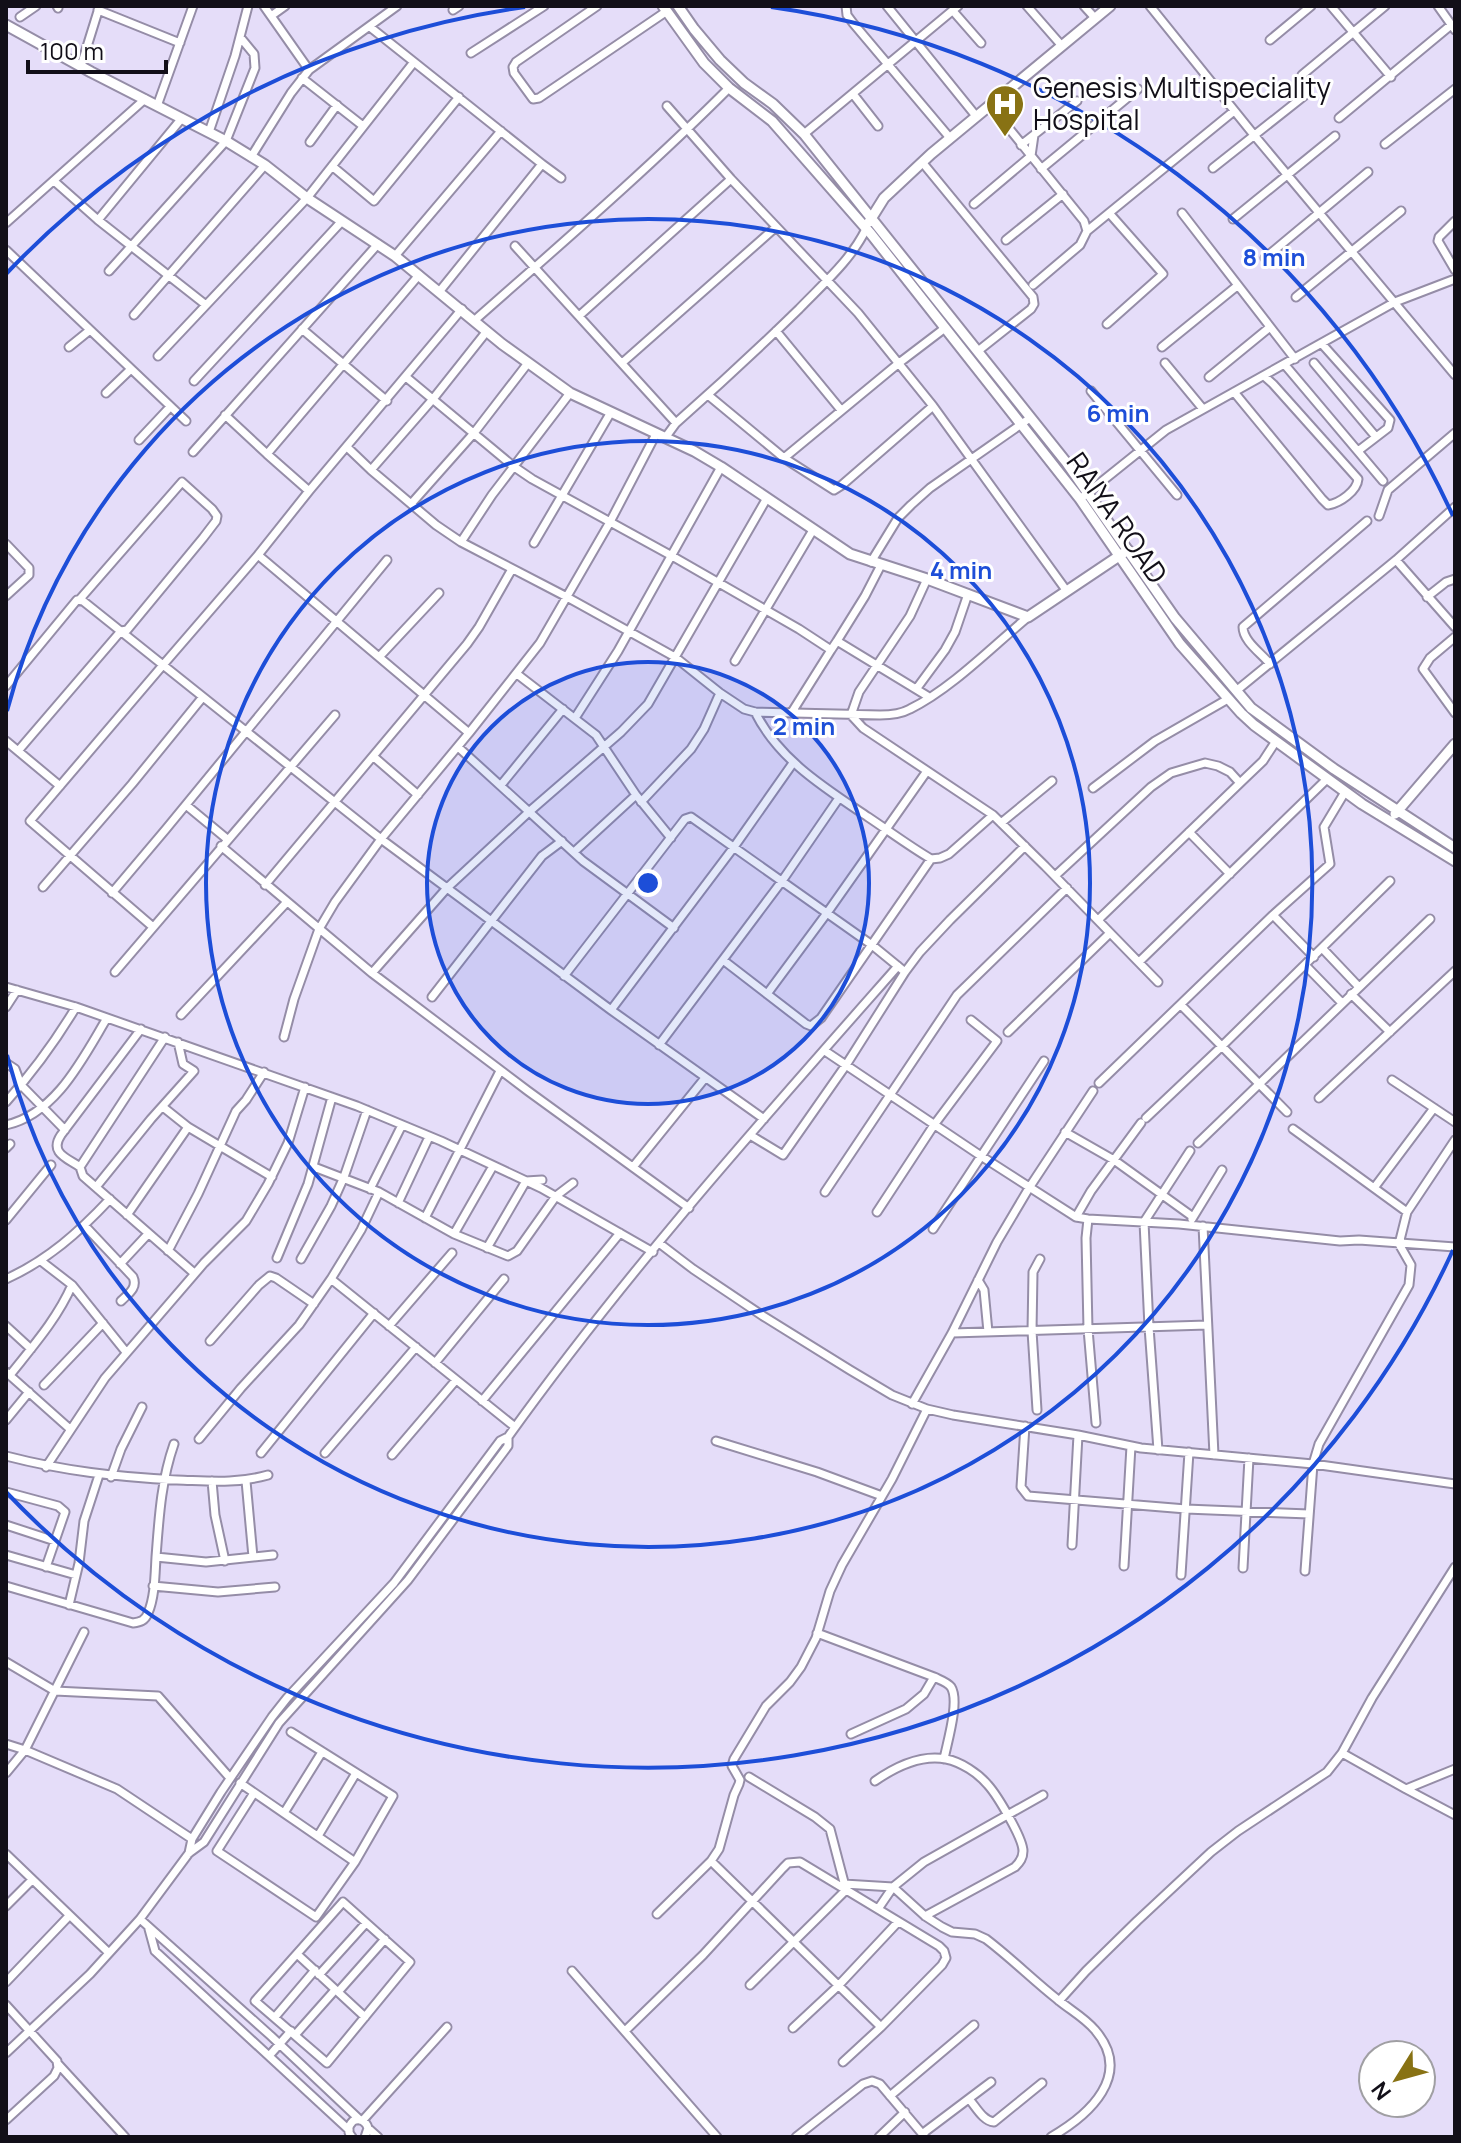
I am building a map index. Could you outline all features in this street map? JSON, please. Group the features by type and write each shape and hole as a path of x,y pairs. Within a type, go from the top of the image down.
{"street":[{"path":"20,17 36,6"},
{"path":"157,106 193,6"},
{"path":"209,132 248,6"},
{"path":"264,6 309,70"},
{"path":"271,16 285,6"},
{"path":"251,157 309,70 397,6"},
{"path":"471,53 544,6"},
{"path":"597,6 516,62 514,73 533,99 539,98 665,9"},
{"name":"RAIYA ROAD","path":"678,6 705,44 738,78 773,104 804,134 978,351 1030,418 1084,496 1119,556 1180,644 1228,699 1254,725 1345,792 1455,861"},
{"path":"846,6 847,15 950,138"},
{"path":"887,6 976,116"},
{"path":"1027,6 1062,46"},
{"path":"1084,6 1095,18"},
{"path":"284,1037 319,929 335,902 381,839 540,643 661,436 828,280 856,248 884,198 950,138 1110,6"},
{"path":"1150,6 1455,375"},
{"path":"1270,40 1311,6"},
{"path":"1331,6 1391,77"},
{"path":"1302,75 1385,6"},
{"path":"1339,118 1453,28 1438,6"},
{"path":"81,66 99,8 180,43"},
{"path":"804,134 956,8 981,43"},
{"name":"RAIYA ROAD","path":"665,9 704,63 729,88 772,121 866,229 1021,424 1128,550 1190,638 1251,708 1334,769 1455,848"},
{"path":"6,25 226,141 265,165 307,198 395,256 570,393 694,451 850,554 1028,617"},
{"path":"370,27 561,178"},
{"path":"109,271 226,141 255,68 254,54 240,37"},
{"path":"158,356 307,198 414,62"},
{"path":"302,78 363,126"},
{"path":"475,320 688,129 738,78"},
{"path":"1041,169 1138,89"},
{"path":"1385,144 1455,89"},
{"path":"853,94 878,126"},
{"path":"1213,168 1304,96"},
{"path":"332,166 374,201 459,97"},
{"path":"6,223 145,99"},
{"path":"1021,145 1077,101"},
{"path":"966,102 988,107 1063,194 1084,221 1087,231"},
{"path":"310,142 337,105"},
{"path":"667,106 731,179 858,313 933,406 1066,590"},
{"path":"1033,285 1080,245 1087,231 1234,111"},
{"path":"98,220 182,118"},
{"path":"395,256 501,131"},
{"path":"974,204 1031,156 1034,135"},
{"path":"1233,219 1335,136"},
{"path":"922,162 1033,297 1031,309 978,351"},
{"path":"439,292 542,164"},
{"path":"134,315 265,165"},
{"path":"1265,258 1368,172"},
{"path":"579,316 731,179"},
{"path":"54,181 131,247 206,305"},
{"path":"1006,240 1063,194"},
{"path":"1296,297 1401,211"},
{"path":"1182,213 1295,359"},
{"path":"1107,324 1163,274 1110,214"},
{"path":"194,381 342,221"},
{"path":"1455,221 1438,241 1455,270"},
{"path":"622,363 776,227"},
{"path":"193,452 378,244"},
{"path":"515,246 676,423"},
{"path":"6,250 186,421"},
{"path":"267,454 419,275"},
{"path":"1084,496 1166,430 1395,302 1455,279"},
{"path":"1162,347 1237,286"},
{"path":"153,927 30,821 258,555 462,309"},
{"path":"1209,377 1270,327"},
{"path":"784,458 945,328"},
{"path":"302,329 387,401"},
{"path":"69,347 90,330"},
{"path":"371,470 487,331"},
{"path":"776,331 841,410"},
{"path":"1322,344 1390,420 1388,428 1358,451"},
{"path":"411,504 474,433 528,363"},
{"path":"1165,363 1203,409"},
{"path":"1314,363 1376,437"},
{"path":"1285,365 1383,481"},
{"path":"106,393 131,369"},
{"path":"1234,392 1322,499 1328,505 1335,504 1355,489 1358,479 1264,376"},
{"path":"406,377 513,466 831,650"},
{"path":"1091,391 1177,495"},
{"path":"461,542 513,466 570,393"},
{"path":"708,395 784,458 834,490 933,406"},
{"path":"139,440 170,407"},
{"path":"534,543 611,412"},
{"path":"225,415 309,491"},
{"path":"792,712 865,596 898,518 930,488 1030,418"},
{"path":"1379,516 1388,490 1455,433"},
{"path":"348,448 411,504 461,542 675,657 720,693 744,709 755,712 851,715 896,714 909,710 951,682 1028,617 1128,550"},
{"path":"575,718 629,631 721,467"},
{"path":"6,686 75,601 182,482 212,509 217,516 216,521 127,630 121,631 18,751"},
{"path":"372,973 447,888 648,704 767,498"},
{"path":"1236,691 1396,560 1455,507"},
{"path":"1270,664 1242,632 1243,627 1367,521"},
{"path":"735,661 813,530"},
{"path":"6,544 29,568 29,575 6,596"},
{"path":"258,555 469,733"},
{"path":"112,893 387,560"},
{"path":"1396,560 1455,627"},
{"path":"265,885 479,627 512,569"},
{"path":"851,715 859,692 910,616 927,579"},
{"path":"1427,597 1455,579"},
{"path":"380,656 439,593"},
{"path":"917,688 955,632 968,594"},
{"path":"80,599 381,839 564,976 764,1119"},
{"path":"1455,637 1430,658 1423,669 1455,713"},
{"path":"837,641 929,697"},
{"path":"517,674 596,735 638,799 671,838"},
{"path":"574,852 638,799 691,749 720,693"},
{"path":"43,887 202,698"},
{"path":"1093,788 1155,741 1228,699"},
{"path":"501,785 563,709"},
{"path":"755,712 765,731 793,763 839,798 931,859 940,858 960,847 993,815"},
{"path":"115,972 335,715"},
{"path":"851,715 863,728 993,815 1158,982"},
{"path":"6,741 60,786"},
{"path":"1098,920 1263,761 1276,741"},
{"path":"1390,822 1396,811 1455,744"},
{"path":"458,747 574,852 674,928"},
{"path":"374,757 418,795"},
{"path":"611,1010 793,763"},
{"path":"1055,876 1151,787 1171,773 1205,763 1230,772 1240,783"},
{"path":"767,994 927,771"},
{"path":"1139,962 1327,779"},
{"path":"1001,823 1052,781"},
{"path":"1099,1083 1330,864 1324,827 1345,792"},
{"path":"659,1045 782,881 839,798"},
{"path":"186,805 227,839"},
{"path":"564,976 685,819 691,817 872,945 905,972"},
{"path":"1189,832 1230,874"},
{"path":"432,997 542,856 562,841"},
{"path":"221,846 372,973 500,1071 689,1208"},
{"path":"750,1135 783,1155 920,952 1025,846"},
{"path":"723,960 811,1026 821,1018 931,859"},
{"path":"1076,1217 1143,1121 1390,881"},
{"path":"825,1192 957,995 1067,888"},
{"path":"181,1015 286,903"},
{"path":"1273,915 1314,957"},
{"path":"1198,1143 1430,919"},
{"path":"1008,1032 1110,933"},
{"path":"1322,948 1358,986"},
{"path":"1305,965 1342,1003"},
{"path":"189,1853 192,1839 230,1778 287,1698 394,1583 500,1441 508,1437 568,1354 750,1135 898,966"},
{"path":"1319,1098 1455,971"},
{"path":"6,987 165,1037 367,1110 526,1181 653,1252"},
{"path":"6,1007 17,990"},
{"path":"1351,994 1390,1032"},
{"path":"1181,1005 1287,1112"},
{"path":"6,1102 37,1067 76,1007"},
{"path":"6,1125 42,1108 65,1083 107,1018"},
{"path":"877,1212 934,1125 997,1041 971,1020"},
{"path":"80,1167 60,1153 56,1143 141,1029"},
{"path":"165,1037 80,1167 81,1174 194,1273"},
{"path":"96,1187 194,1071 183,1064 178,1042"},
{"path":"825,1051 1076,1217 1144,1222 1191,1221"},
{"path":"933,1229 1044,1061"},
{"path":"6,1063 15,1069 21,1085 65,1130"},
{"path":"425,1218 500,1071"},
{"path":"168,1251 236,1111 264,1072"},
{"path":"633,1167 705,1078"},
{"path":"1392,1080 1455,1122"},
{"path":"46,1467 126,1352 194,1273 246,1221 288,1143 305,1087"},
{"path":"912,1404 952,1333 997,1242 1093,1091"},
{"path":"277,1258 314,1167 332,1097"},
{"path":"163,1107 188,1127 272,1177"},
{"path":"1374,1188 1434,1108"},
{"path":"301,1259 344,1177 367,1110"},
{"path":"370,1189 402,1125"},
{"path":"127,1215 188,1127"},
{"path":"1293,1129 1407,1212"},
{"path":"1065,1132 1114,1160 1162,1194 1191,1221 1203,1226 1340,1241 1455,1247"},
{"path":"398,1203 429,1137"},
{"path":"1305,1571 1313,1464 1327,1427 1409,1285 1411,1265 1399,1244 1407,1212 1455,1140"},
{"path":"1158,1450 1144,1222 1190,1151"},
{"path":"6,1220 51,1165"},
{"path":"454,1234 493,1166"},
{"path":"314,1167 379,1192 454,1234 508,1256 513,1254 556,1196 573,1183"},
{"path":"1191,1221 1222,1170"},
{"path":"526,1181 542,1180"},
{"path":"487,1248 526,1181"},
{"path":"199,1439 299,1325 361,1230 379,1192"},
{"path":"6,1279 41,1261 85,1226 110,1199"},
{"path":"1088,1219 1088,1329 1096,1423"},
{"path":"85,1226 133,1277 134,1288 121,1301"},
{"path":"1203,1226 1214,1455"},
{"path":"482,1401 620,1233"},
{"path":"120,1264 148,1234"},
{"path":"659,1243 763,1316 850,1370 927,1409 1158,1450 1313,1464 1455,1484"},
{"path":"389,1326 452,1253"},
{"path":"1037,1410 1032,1331 1033,1272 1040,1259"},
{"path":"41,1261 72,1285 126,1352"},
{"path":"210,1341 270,1276 314,1304"},
{"path":"331,1279 515,1427"},
{"path":"435,1363 504,1279"},
{"path":"978,1280 984,1290 988,1332"},
{"path":"70,1429 8,1374 63,1306 72,1285"},
{"path":"261,1453 374,1313"},
{"path":"44,1385 103,1323"},
{"path":"952,1333 1207,1325"},
{"path":"6,1326 31,1349"},
{"path":"325,1453 416,1347"},
{"path":"392,1455 456,1380"},
{"path":"6,1420 29,1392"},
{"path":"111,1477 142,1407"},
{"path":"657,1914 711,1861 719,1849 740,1780 732,1766 734,1759 766,1706 801,1667 842,1565 927,1409"},
{"path":"1025,1426 1021,1487 1028,1496 1186,1509 1309,1514"},
{"path":"1072,1545 1078,1435"},
{"path":"6,2053 109,1953 140,1919 189,1853 204,1842 292,1706 408,1580 508,1446 508,1437"},
{"path":"716,1441 882,1496"},
{"path":"141,1622 149,1612 163,1479 174,1444"},
{"path":"1124,1566 1131,1446"},
{"path":"1181,1575 1189,1452"},
{"path":"6,1456 46,1467 111,1477 246,1481 268,1475"},
{"path":"1243,1568 1249,1458"},
{"path":"69,1605 84,1521 99,1475"},
{"path":"212,1481 215,1515 225,1561"},
{"path":"246,1481 253,1557"},
{"path":"6,1492 63,1508 64,1517 46,1567"},
{"path":"6,1525 55,1541"},
{"path":"6,1555 76,1575"},
{"path":"156,1557 206,1562 273,1555"},
{"path":"1059,2001 1137,1921 1211,1852 1327,1772 1342,1753 1372,1698 1455,1567"},
{"path":"6,1586 133,1623 151,1623"},
{"path":"153,1586 218,1592 275,1587"},
{"path":"6,1773 25,1750 84,1632"},
{"path":"817,1633 946,1682 954,1696 944,1759"},
{"path":"6,1662 55,1691 158,1696 230,1778"},
{"path":"851,1734 906,1709 924,1694 934,1677"},
{"path":"254,1793 217,1851 316,1917 355,1862 393,1796 291,1732"},
{"path":"6,1744 117,1789 192,1839"},
{"path":"284,1813 322,1752"},
{"path":"1342,1753 1455,1815"},
{"path":"875,1781 910,1762 944,1759 960,1764 988,1785 1008,1815 1023,1846 1021,1861 1001,1876 925,1916"},
{"path":"1406,1789 1455,1769"},
{"path":"318,1836 356,1773"},
{"path":"749,1777 830,1829 845,1887"},
{"path":"240,1783 355,1862"},
{"path":"878,1909 893,1887 924,1862 1043,1795"},
{"path":"217,1822 230,1831"},
{"path":"6,1854 109,1953"},
{"path":"711,1861 881,2027"},
{"path":"625,2031 703,1955 751,1900 794,1861 845,1887 939,1946 946,1958 843,2062"},
{"path":"6,1906 32,1880"},
{"path":"750,1985 845,1887 893,1887 925,1916 952,1932 975,1934 986,1939 1059,2001 1074,2010 1106,2045 1110,2063 1108,2080 1096,2101 1084,2115 1051,2137"},
{"path":"343,1902 385,1939 410,1962 327,2063 255,2001 343,1902"},
{"path":"6,1982 69,1916"},
{"path":"140,1919 378,2137"},
{"path":"793,2028 838,1986 898,1922"},
{"path":"275,2017 366,1923"},
{"path":"149,1926 155,1951 351,2135"},
{"path":"269,2056 337,1991 385,1939"},
{"path":"297,1954 365,2017"},
{"path":"572,1971 717,2137"},
{"path":"6,2005 125,2137"},
{"path":"228,2019 239,2007"},
{"path":"260,2047 282,2023"},
{"path":"890,2096 974,2025"},
{"path":"365,2137 364,2123 447,2027"},
{"path":"6,2120 54,2076 58,2063"},
{"path":"796,2137 868,2082 876,2081 924,2135 991,2082"},
{"path":"969,2099 985,2119 994,2122 1042,2083"},
{"path":"879,2137 905,2112"},
{"path":"351,2135 351,2123 364,2123"}],"place":[{"name":"Genesis Multispeciality Hospital","path":"1005,138"}]}
